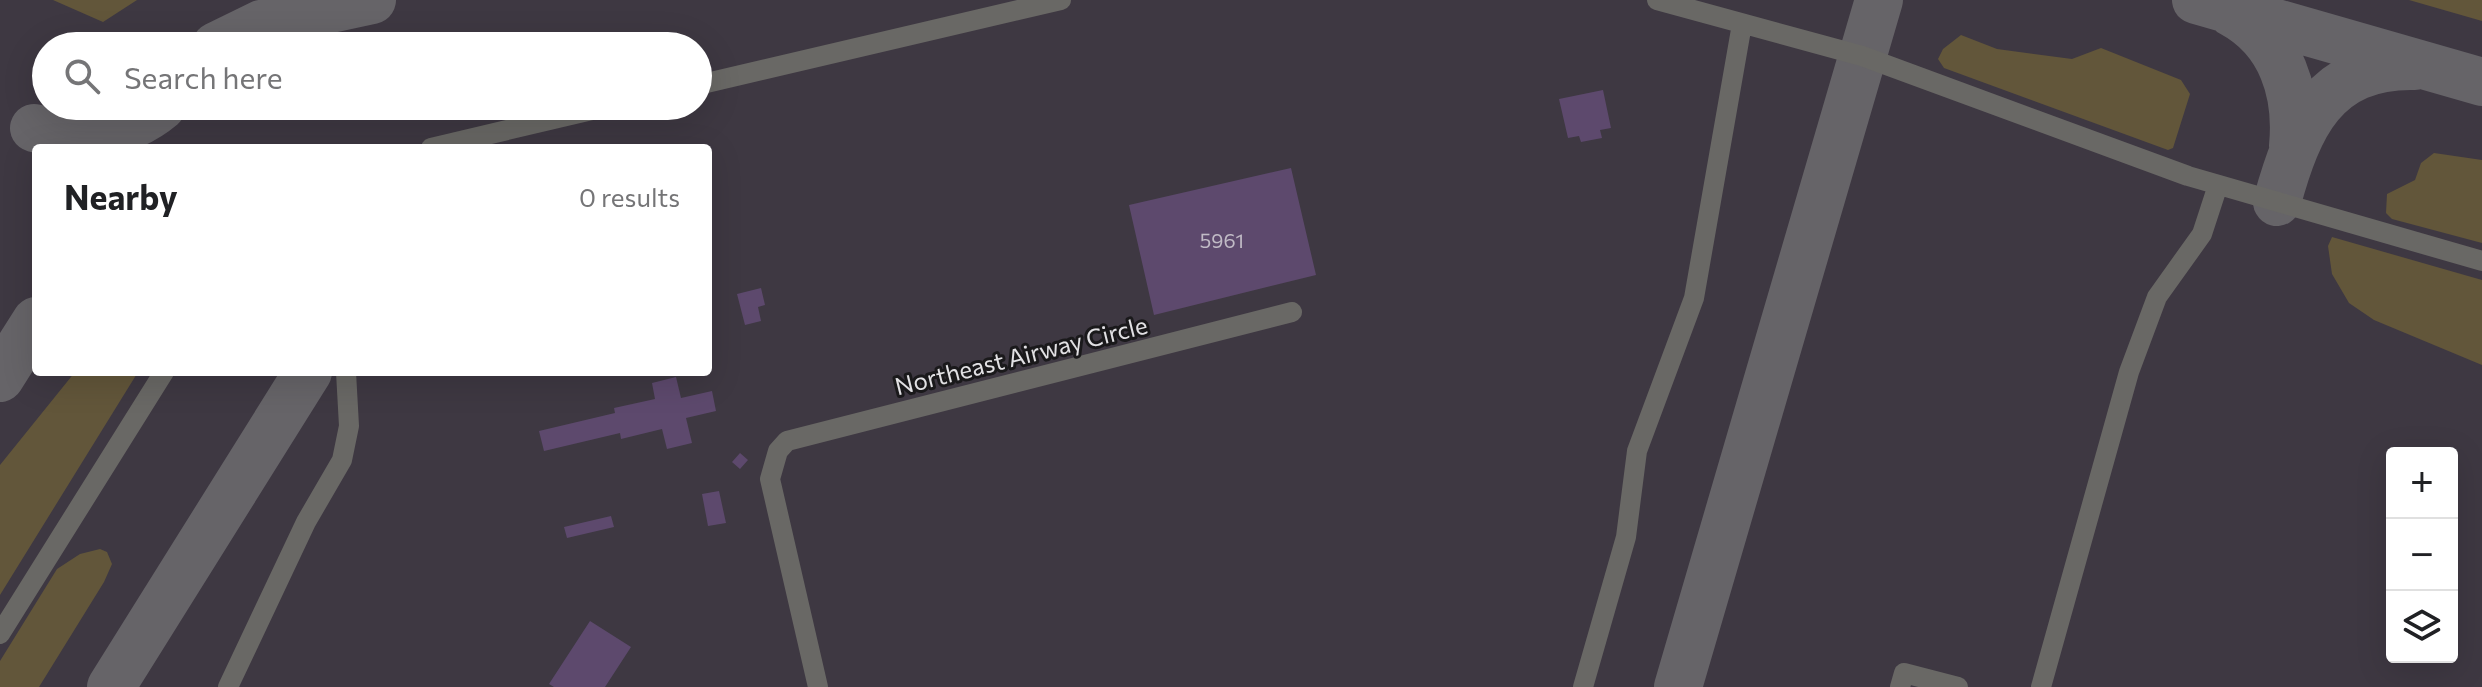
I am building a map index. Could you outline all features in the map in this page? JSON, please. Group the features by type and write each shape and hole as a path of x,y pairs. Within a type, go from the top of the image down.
{"lane":[{"path":"712,82 1061,0"},
{"path":"1657,0 1922,75 2127,155 2218,185 2482,261"},
{"path":"1583,687 1626,537 1637,451 1694,298 1742,24"},
{"path":"451,144 551,120"},
{"path":"2041,687 2129,372 2157,297 2202,234 2218,185"},
{"name":"Northeast Airway Circle","path":"818,687 770,479 774,462 787,441 1292,312"},
{"path":"0,634 161,376"},
{"path":"228,687 306,522 342,460 349,426 346,376"},
{"path":"1900,687 1904,673 1958,687"}],"shaded area":[{"path":"0,0 2482,0 2482,687 0,687"},
{"path":"53,0 137,0 103,22"},
{"path":"2409,0 2482,0 2482,21"},
{"path":"1961,35 1997,49 2072,59 2101,48 2181,80 2190,94 2173,148 2168,150 1944,68 1938,59 1943,49"},
{"path":"2434,153 2482,160 2482,243 2392,219 2386,213 2387,194 2415,180 2421,163"},
{"path":"2332,237 2482,280 2482,365 2374,320 2349,303 2332,274 2328,246"},
{"path":"72,376 136,376 0,595 0,465"},
{"path":"100,549 107,552 112,564 39,687 0,687 0,661 57,569 80,554"}],"building":[{"path":"1603,90 1611,128 1600,130 1602,138 1581,142 1579,136 1568,138 1559,99"},
{"path":"1291,168 1316,275 1154,315 1129,205"},
{"path":"761,288 765,305 758,307 761,321 745,325 737,294"},
{"path":"676,377 681,398 712,391 716,411 686,418 692,443 667,449 662,429 621,439 620,433 544,451 539,431 615,413 614,408 655,399 652,383"},
{"path":"740,453 748,460 740,469 732,462"},
{"path":"719,491 726,523 708,526 702,494"},
{"path":"611,516 614,527 567,538 564,527"},
{"path":"590,621 631,647 605,687 554,687 549,684"}],"taxiway":[{"path":"245,32 261,24 372,0"},
{"path":"1678,687 1879,0"},
{"path":"2196,0 2482,82"},
{"path":"2232,13 2263,38 2283,70 2293,107 2293,146"},
{"path":"2277,202 2306,125 2337,88 2358,76 2384,68 2415,66"},
{"path":"34,128 68,134 101,133 140,120"},
{"path":"0,378 32,327"},
{"path":"111,687 305,376"}]}
